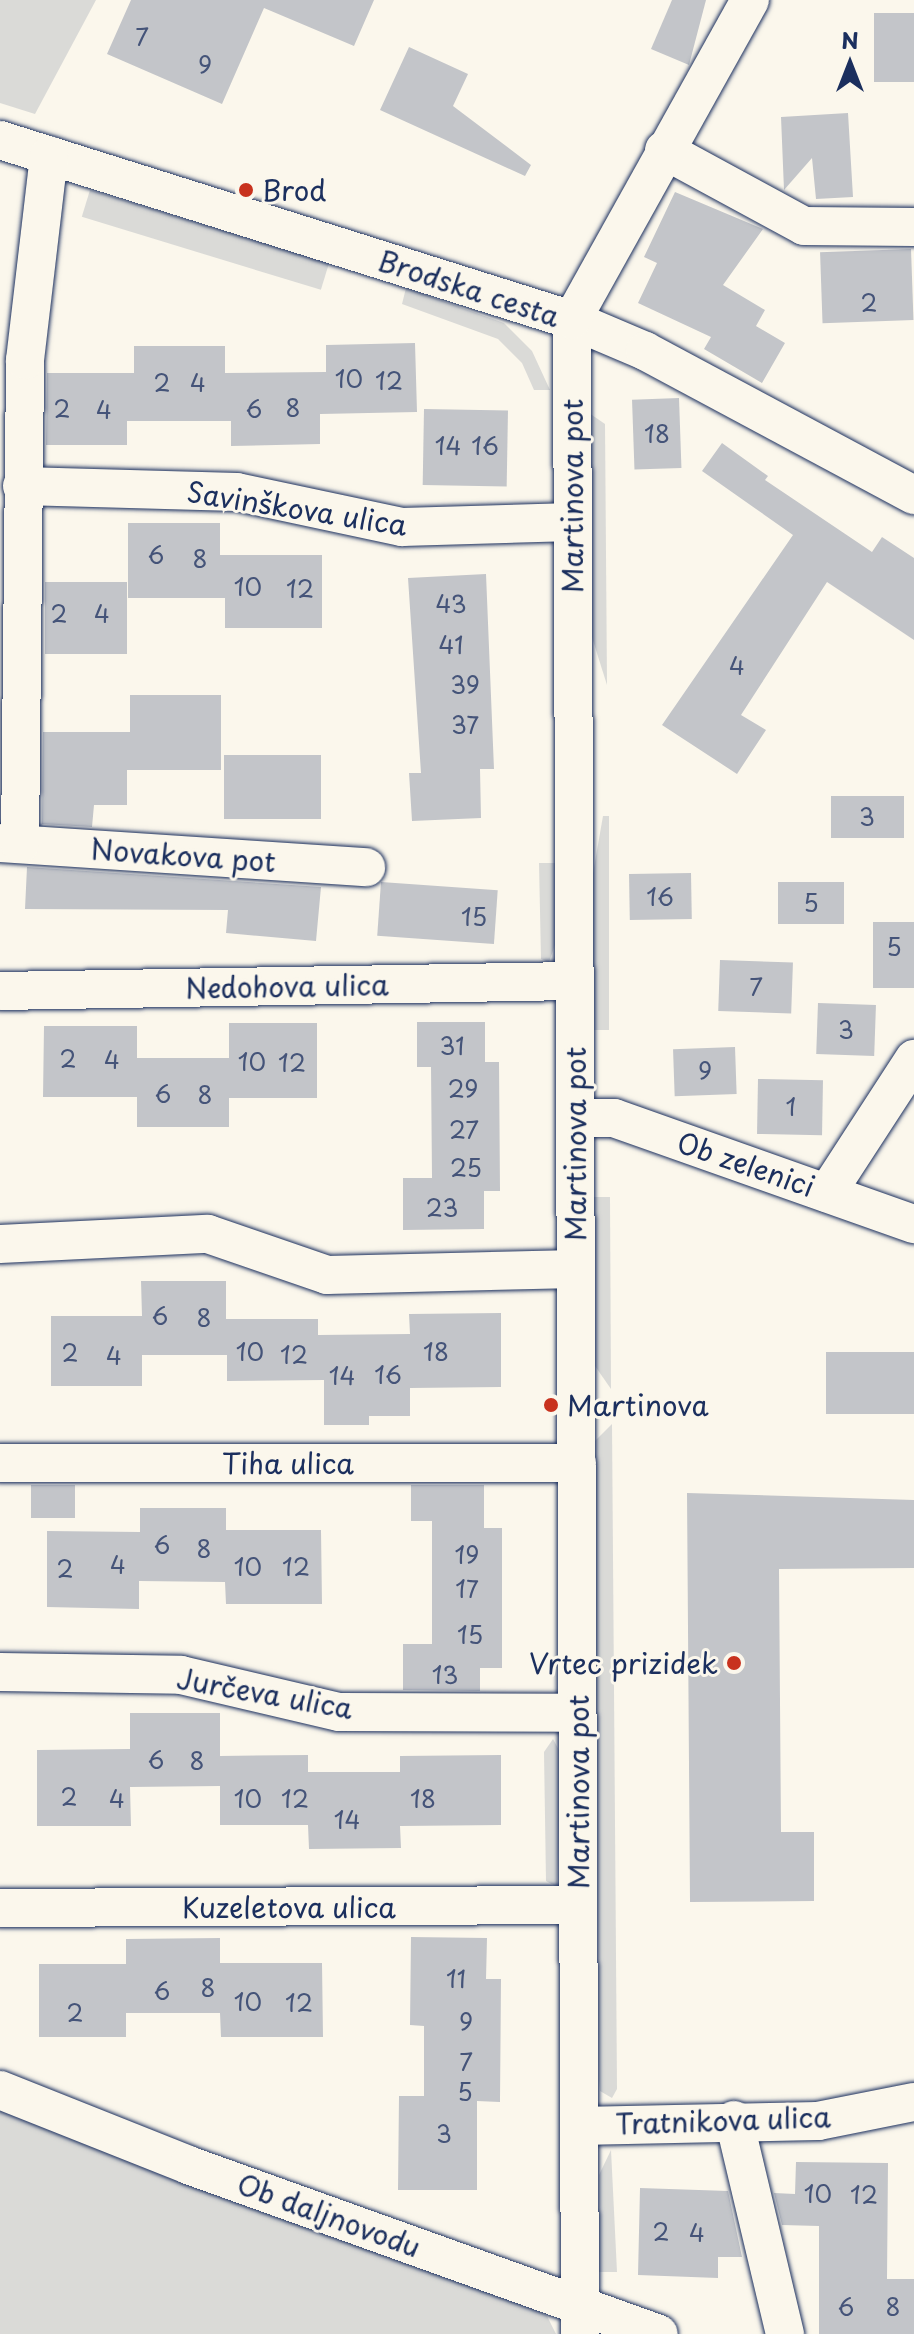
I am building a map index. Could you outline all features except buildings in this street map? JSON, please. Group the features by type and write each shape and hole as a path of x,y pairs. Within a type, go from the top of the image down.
{"street":[{"name":"Martinova pot","path":"580,2320 572,320 750,0"},
{"name":"Brodska cesta","path":"0,140 572,320 645,351 914,495"},
{"path":"664,150 804,226 914,227"},
{"path":"10,844 25,360 49,155"},
{"name":"Savinškova ulica","path":"22,486 237,492 402,527 573,522"},
{"name":"Novakova pot","path":"10,844 366,867"},
{"name":"Nedohova ulica","path":"0,991 574,981"},
{"path":"827,1193 914,1059"},
{"name":"Ob zelenici","path":"575,1118 614,1118 914,1224"},
{"path":"0,1244 208,1234 327,1275 576,1269"},
{"name":"Tiha ulica","path":"0,1463 577,1463"},
{"name":"Jurčeva ulica","path":"0,1672 181,1675 339,1712 577,1713"},
{"name":"Kuzeletova ulica","path":"0,1908 578,1905"},
{"name":"Ob daljnovodu","path":"0,2090 580,2320 659,2334"},
{"name":"Tratnikova ulica","path":"579,2126 734,2120 818,2121 914,2102"},
{"path":"734,2120 785,2334"}],"shaded area":[{"path":"0,0 96,0 35,114 0,103"},
{"path":"90,190 329,263 321,290 82,217"},
{"path":"406,288 504,323 532,351 550,390 534,390 522,363 498,339 402,304"},
{"path":"589,413 605,424 607,685 590,631"},
{"path":"603,816 609,816 609,1030 591,1030 592,879"},
{"path":"539,863 556,863 557,939 549,962 541,959"},
{"path":"593,1197 610,1197 611,1389 595,1366"},
{"path":"612,1424 617,2089 612,2098 600,2091 599,2080 595,1441"},
{"path":"553,1739 561,1754 557,1887 546,1881 544,1752"},
{"path":"0,2106 501,2290 547,2316 556,2334 0,2334"},
{"path":"611,2150 617,2272 599,2272 599,2175"}],"place":[{"name":"Brod","path":"246,190"},
{"name":"Martinova","path":"551,1405"},
{"name":"Vrtec prizidek","path":"734,1663"}]}
